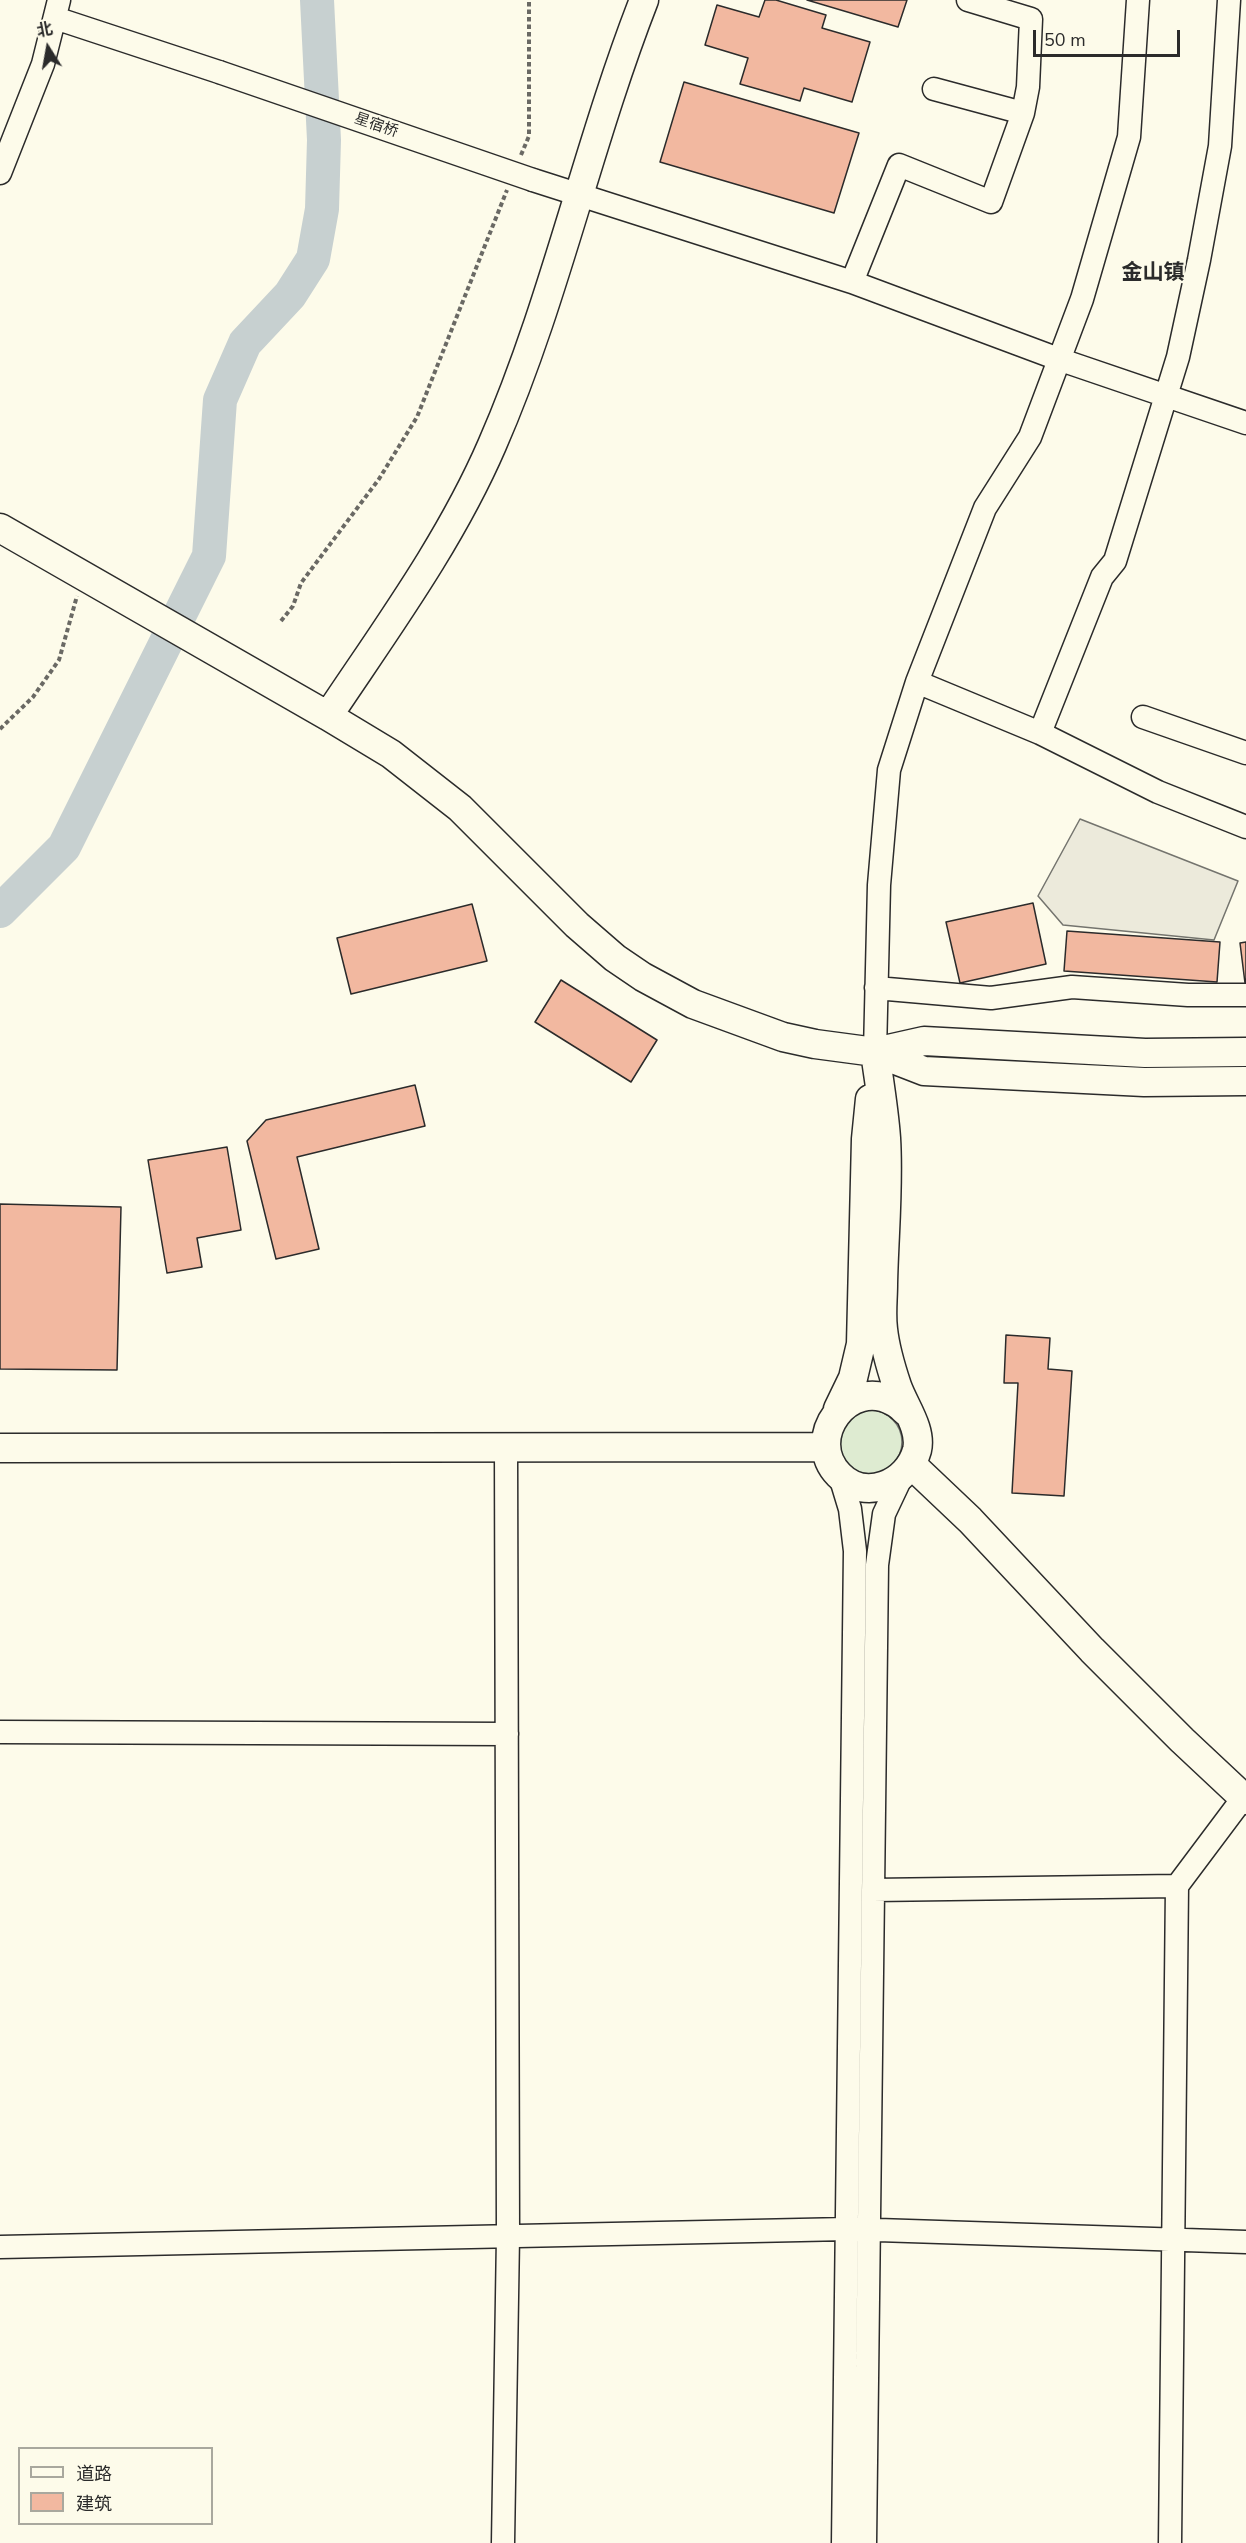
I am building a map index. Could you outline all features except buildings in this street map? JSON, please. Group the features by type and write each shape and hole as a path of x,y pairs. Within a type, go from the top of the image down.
{"main road":[{"path":"316,709 435,552 482,467 536,329 611,89 644,0"},
{"path":"0,528 391,754 440,791 577,925 615,958 643,977 693,1004 753,1028 815,1044 875,1052 924,1071 1144,1082 1246,1081"},
{"path":"875,1052 924,1041 1144,1053 1246,1052"},
{"path":"875,1052 886,1139 883,1328 890,1362 916,1430 918,1448 906,1472 886,1486 869,1488 853,1484 840,1476 830,1463 825,1447 828,1427 853,1378 861,1344 866,1139 875,1052"},
{"path":"838,1409 856,1398 877,1396 894,1402 908,1413"},
{"path":"0,1448 825,1447"},
{"path":"906,1472 970,1520 1092,1650 1245,1799"}],"street":[{"path":"852,282 899,165 992,202 1023,113 1028,87 1031,19 968,0"},
{"path":"875,1052 879,885 889,770 917,682 985,508 1030,437 1061,360 1104,227 1129,137 1138,0"},
{"path":"1040,733 1102,577 1115,561 1167,396 1197,271 1220,146 1229,0"},
{"name":"星宿桥","path":"57,9 219,72 532,180 852,282 1061,360 1246,423"},
{"path":"0,173 10,124 43,63 57,9"},
{"path":"934,89 1023,113"},
{"path":"917,682 1040,733 1158,792 1246,827"},
{"path":"1143,717 1246,753"},
{"path":"876,988 991,998 1072,987 1188,995 1246,995"},
{"path":"503,2543 508,2236 506,1447"},
{"path":"843,2543 873,1890 878,1548 884,1514 906,1472"},
{"path":"840,1476 850,1509 855,1551 858,2229 865,2543"},
{"path":"0,1732 507,1734"},
{"path":"1170,2543 1177,1886 1245,1799"},
{"path":"873,1890 1177,1886"},
{"path":"0,2247 858,2229 1246,2242"}],"path":[{"path":"521,156 529,136 529,0"},
{"path":"281,621 293,606 301,583 379,479 417,417 508,186"},
{"path":"0,729 33,698 59,660 83,575"}],"green space":[{"path":"864,1410 876,1410 893,1419 900,1430 902,1442 900,1454 893,1465 876,1474 864,1474 852,1469 843,1460 838,1448 838,1436 843,1424 852,1415"}],"shaded area":[{"path":"1080,819 1238,881 1214,940 1063,925 1038,896"}],"waterway":[{"path":"0,911 64,847 209,556 220,400 245,343 290,295 313,259 322,209 324,140 317,0"}],"district":[{"name":"金山镇","path":"1153,274"}]}
